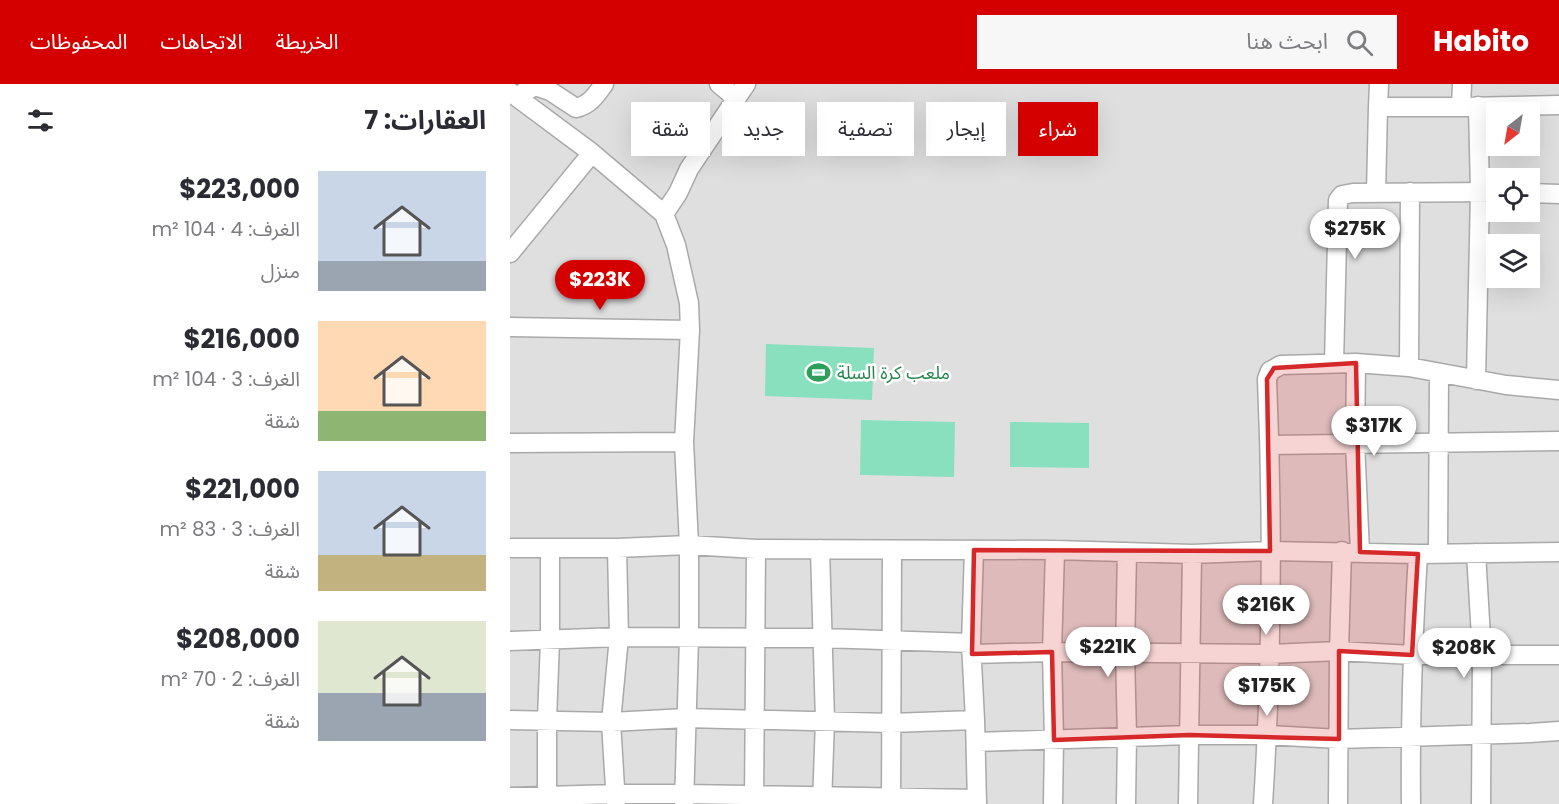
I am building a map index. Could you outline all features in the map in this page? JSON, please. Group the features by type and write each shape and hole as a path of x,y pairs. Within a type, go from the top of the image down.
{"street":[{"path":"514,95 535,86 550,91 576,108 585,106 593,100 604,84"},
{"path":"663,214 678,193 689,169 741,91 719,84"},
{"path":"1376,193 1379,84"},
{"path":"1462,84 1470,107 1486,183"},
{"path":"514,95 592,153 663,214 676,245 689,303 690,330 684,442 688,545 684,799"},
{"path":"1378,107 1559,105"},
{"path":"510,253 592,153"},
{"path":"1408,367 1410,192"},
{"path":"1334,363 1338,200 1342,195 1486,192"},
{"path":"1540,193 1559,194"},
{"path":"1476,380 1486,222"},
{"path":"510,327 690,330"},
{"path":"1263,804 1270,654 1268,380 1270,371 1281,365 1356,363 1408,367 1506,386 1559,390"},
{"path":"1338,804 1339,651 1351,552 1356,363"},
{"path":"1438,552 1439,373"},
{"path":"1270,445 1559,441"},
{"path":"510,443 684,442"},
{"path":"510,548 617,548 688,545 756,549 1055,550 1192,554 1270,551 1418,554 1559,552"},
{"path":"547,800 550,548"},
{"path":"616,799 611,722 619,638 617,548"},
{"path":"754,800 756,549"},
{"path":"820,549 825,721 823,800"},
{"path":"891,801 892,550"},
{"path":"510,797 547,800 977,802 972,648 974,550"},
{"path":"1053,804 1052,652 1055,550"},
{"path":"1126,804 1127,552"},
{"path":"1476,553 1482,654 1481,804"},
{"path":"1188,804 1192,554"},
{"path":"1411,804 1412,655 1418,554"},
{"path":"510,641 619,638 823,638 893,639 972,648 1052,652 1270,654 1339,651 1412,655 1559,655"},
{"path":"510,720 611,722 686,718 891,723 975,720"},
{"path":"976,742 1189,735 1268,735 1339,739 1559,731"}],"highlighted area":[{"path":"1356,363 1360,552 1418,554 1412,655 1339,651 1339,739 1189,735 1054,740 1052,652 972,654 974,550 1270,551 1267,379 1274,368"}],"shaded area":[{"path":"510,84 1559,84 1559,804 510,804"}],"green space":[{"name":"ملعب كرة السلة","path":"766,344 874,348 872,400 765,396"},
{"name":"ملعب كرة السلة","path":"861,420 955,422 954,477 860,475"},
{"path":"1010,422 1089,423 1089,468 1010,467"}],"place":[{"name":"ملعب كرة السلة","path":"819,372"}]}
